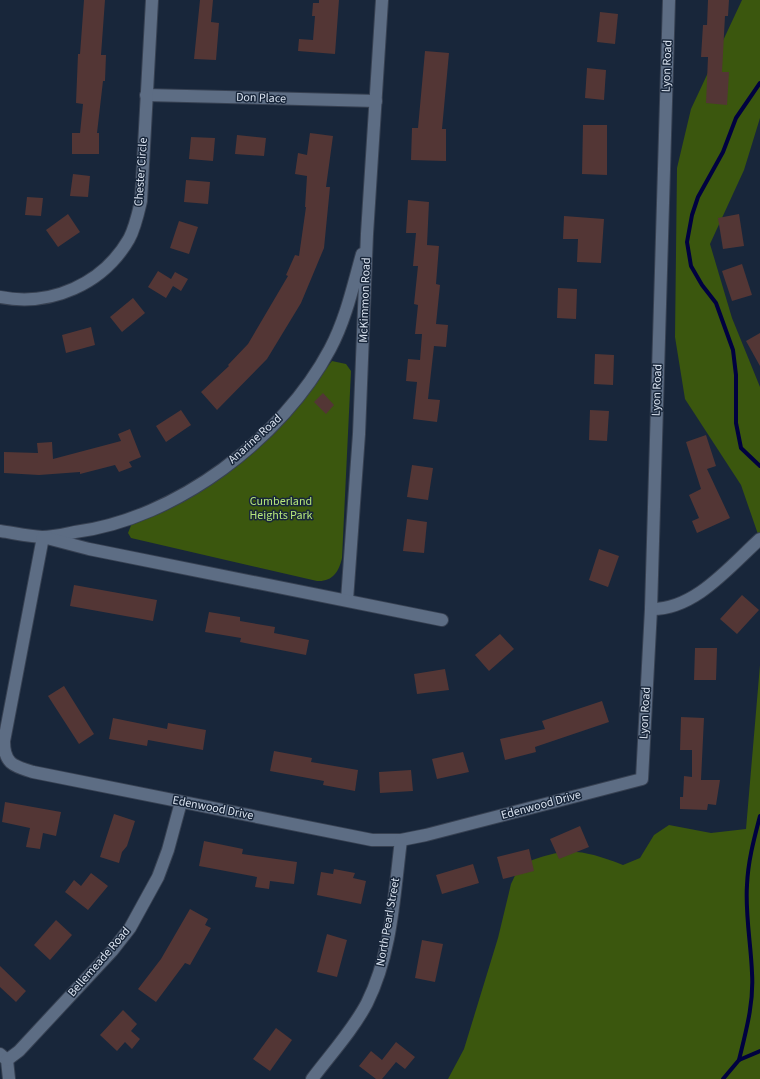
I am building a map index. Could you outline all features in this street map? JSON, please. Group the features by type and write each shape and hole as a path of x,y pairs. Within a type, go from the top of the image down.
{"street":[{"name":"Chester Circle","path":"0,297 26,299 64,293 82,285 98,275 119,254 129,238 141,201 152,0"},
{"name":"McKimmon Road","path":"347,600 359,434 367,234 382,0"},
{"name":"Lyon Road","path":"642,779 651,610 669,0"},
{"name":"Don Place","path":"146,95 376,101"},
{"name":"Anarine Road","path":"43,537 95,530 123,522 150,511 184,493 217,472 276,422 307,385 331,348 347,310 367,234"},
{"name":"Anarine Road","path":"0,531 43,537 89,549 442,620"},
{"name":"Edenwood Drive","path":"43,537 4,741 4,751 8,760 15,766 33,772 372,840 401,840 426,835 642,779"},
{"path":"651,610 663,610 698,594 760,539"},
{"name":"Bellemeade Road","path":"4,1057 19,1051 97,968 130,928 158,877 168,850 181,802"},
{"name":"North Pearl Street","path":"312,1079 357,1020 367,1003 378,977 390,930 401,840"},
{"path":"4,1057 9,1079"}],"green space":[{"path":"742,0 760,0 760,118 744,170 710,244 732,318 760,387 760,540 741,485 685,399 675,337 677,168 691,109"},
{"name":"Cumberland Heights Park","path":"332,361 346,364 351,371 342,558 337,572 331,578 317,581 131,538 128,533 134,518 198,489 316,382"},
{"path":"760,665 760,1079 448,1079 464,1049 498,938 511,884 520,865 549,855 572,852 594,855 623,865 640,858 654,835 669,825 711,833 746,829"}],"building":[{"path":"84,0 105,0 101,55 106,55 105,81 103,81 97,133 99,133 99,154 72,154 72,133 80,133 83,104 76,103 78,54 80,54"},
{"path":"200,0 213,0 211,22 219,23 216,60 194,59"},
{"path":"319,0 339,0 335,54 298,51 299,39 313,40 315,16 312,16 313,3 319,3"},
{"path":"708,0 729,0 728,16 725,16 722,72 729,72 727,105 706,103 708,57 701,57 703,25 707,25"},
{"path":"600,12 618,14 615,44 597,42"},
{"path":"425,51 449,53 442,129 446,129 446,161 411,160 412,128 418,128"},
{"path":"587,68 606,70 604,100 585,98"},
{"path":"583,125 607,125 607,175 582,174"},
{"path":"310,133 333,136 326,187 330,187 324,248 301,303 267,359 217,410 201,392 229,366 228,365 248,344 288,276 286,275 295,255 299,256 306,207 307,176 295,174 298,153 307,155"},
{"path":"237,135 266,138 264,156 235,154"},
{"path":"191,137 215,138 213,161 189,159"},
{"path":"73,174 90,176 88,197 70,196"},
{"path":"186,180 210,182 208,204 184,202"},
{"path":"27,197 43,198 41,216 25,215"},
{"path":"408,200 429,202 427,245 439,246 436,284 440,285 436,324 448,325 446,347 434,346 428,399 440,400 437,422 413,419 417,382 406,381 408,359 420,360 422,334 415,334 418,305 414,304 418,266 413,266 416,233 406,233"},
{"path":"68,214 80,232 58,247 46,230"},
{"path":"739,214 744,246 723,249 718,218"},
{"path":"564,216 604,219 601,263 577,262 578,239 563,239"},
{"path":"179,221 198,227 189,254 170,248"},
{"path":"742,264 752,295 732,301 722,271"},
{"path":"158,271 171,279 175,272 188,279 181,291 173,286 166,298 148,287"},
{"path":"558,288 577,289 576,319 557,318"},
{"path":"133,298 145,313 122,332 110,317"},
{"path":"91,327 95,345 66,353 62,335"},
{"path":"760,333 760,366 746,341"},
{"path":"595,354 614,355 613,385 594,384"},
{"path":"323,393 334,405 326,414 314,402"},
{"path":"181,410 191,425 166,442 156,426"},
{"path":"590,410 609,411 607,441 589,440"},
{"path":"130,429 141,457 129,462 132,467 119,472 115,465 80,474 80,472 39,475 4,473 4,452 38,453 37,443 52,442 53,459 121,441 118,434"},
{"path":"706,435 716,466 707,469 730,518 697,533 692,521 699,518 689,495 701,489 686,442"},
{"path":"412,465 433,468 428,500 407,497"},
{"path":"407,519 427,522 424,553 403,551"},
{"path":"599,549 619,556 608,587 589,580"},
{"path":"74,585 157,600 153,621 70,606"},
{"path":"742,595 759,610 737,634 720,619"},
{"path":"209,612 240,617 240,621 275,627 274,633 309,640 306,655 240,642 241,638 205,632"},
{"path":"500,634 514,649 489,671 475,655"},
{"path":"695,648 717,648 716,680 694,680"},
{"path":"445,669 449,690 417,694 414,674"},
{"path":"64,686 94,734 79,744 48,696"},
{"path":"602,701 609,722 535,747 536,752 505,760 500,739 545,729 542,721"},
{"path":"681,717 704,718 701,780 720,780 716,805 708,804 707,810 680,809 680,797 683,797 684,776 692,777 692,750 680,750"},
{"path":"113,718 167,729 168,723 206,730 203,750 148,740 147,746 109,739"},
{"path":"274,751 312,758 311,762 358,770 355,791 323,785 324,781 270,771"},
{"path":"463,752 469,772 437,779 432,759"},
{"path":"411,770 413,791 380,793 379,772"},
{"path":"5,802 61,812 56,836 43,833 40,849 26,847 30,828 2,822"},
{"path":"114,814 135,821 127,846 122,852 119,863 100,857"},
{"path":"580,826 589,847 559,859 550,839"},
{"path":"204,841 243,849 242,854 297,862 294,884 270,881 269,889 255,887 257,877 199,866"},
{"path":"529,849 534,871 503,879 497,857"},
{"path":"473,864 479,883 442,894 436,875"},
{"path":"334,869 355,873 353,878 366,881 361,904 317,895 321,872 333,874"},
{"path":"91,873 108,886 88,910 65,892 74,880 81,886"},
{"path":"190,909 208,919 205,925 211,928 190,965 185,963 156,1002 138,989 161,959"},
{"path":"56,920 72,935 50,960 34,945"},
{"path":"327,934 347,940 337,977 317,972"},
{"path":"422,940 443,944 435,982 415,978"},
{"path":"0,966 26,991 16,1002 0,987"},
{"path":"123,1010 137,1024 131,1031 140,1039 132,1049 125,1042 117,1051 100,1035"},
{"path":"276,1028 292,1040 270,1071 253,1059"},
{"path":"396,1042 415,1057 405,1069 396,1062 382,1079 376,1079 359,1066 371,1051 382,1060"}],"waterway":[{"path":"760,83 736,118 723,152 698,197 692,215 687,242 691,266 702,285 716,303 733,350 736,375 736,423 741,448 760,466"},
{"path":"739,1060 749,1017 752,995 747,896 749,867 760,816"},
{"path":"723,1079 739,1060 760,1051"}]}
